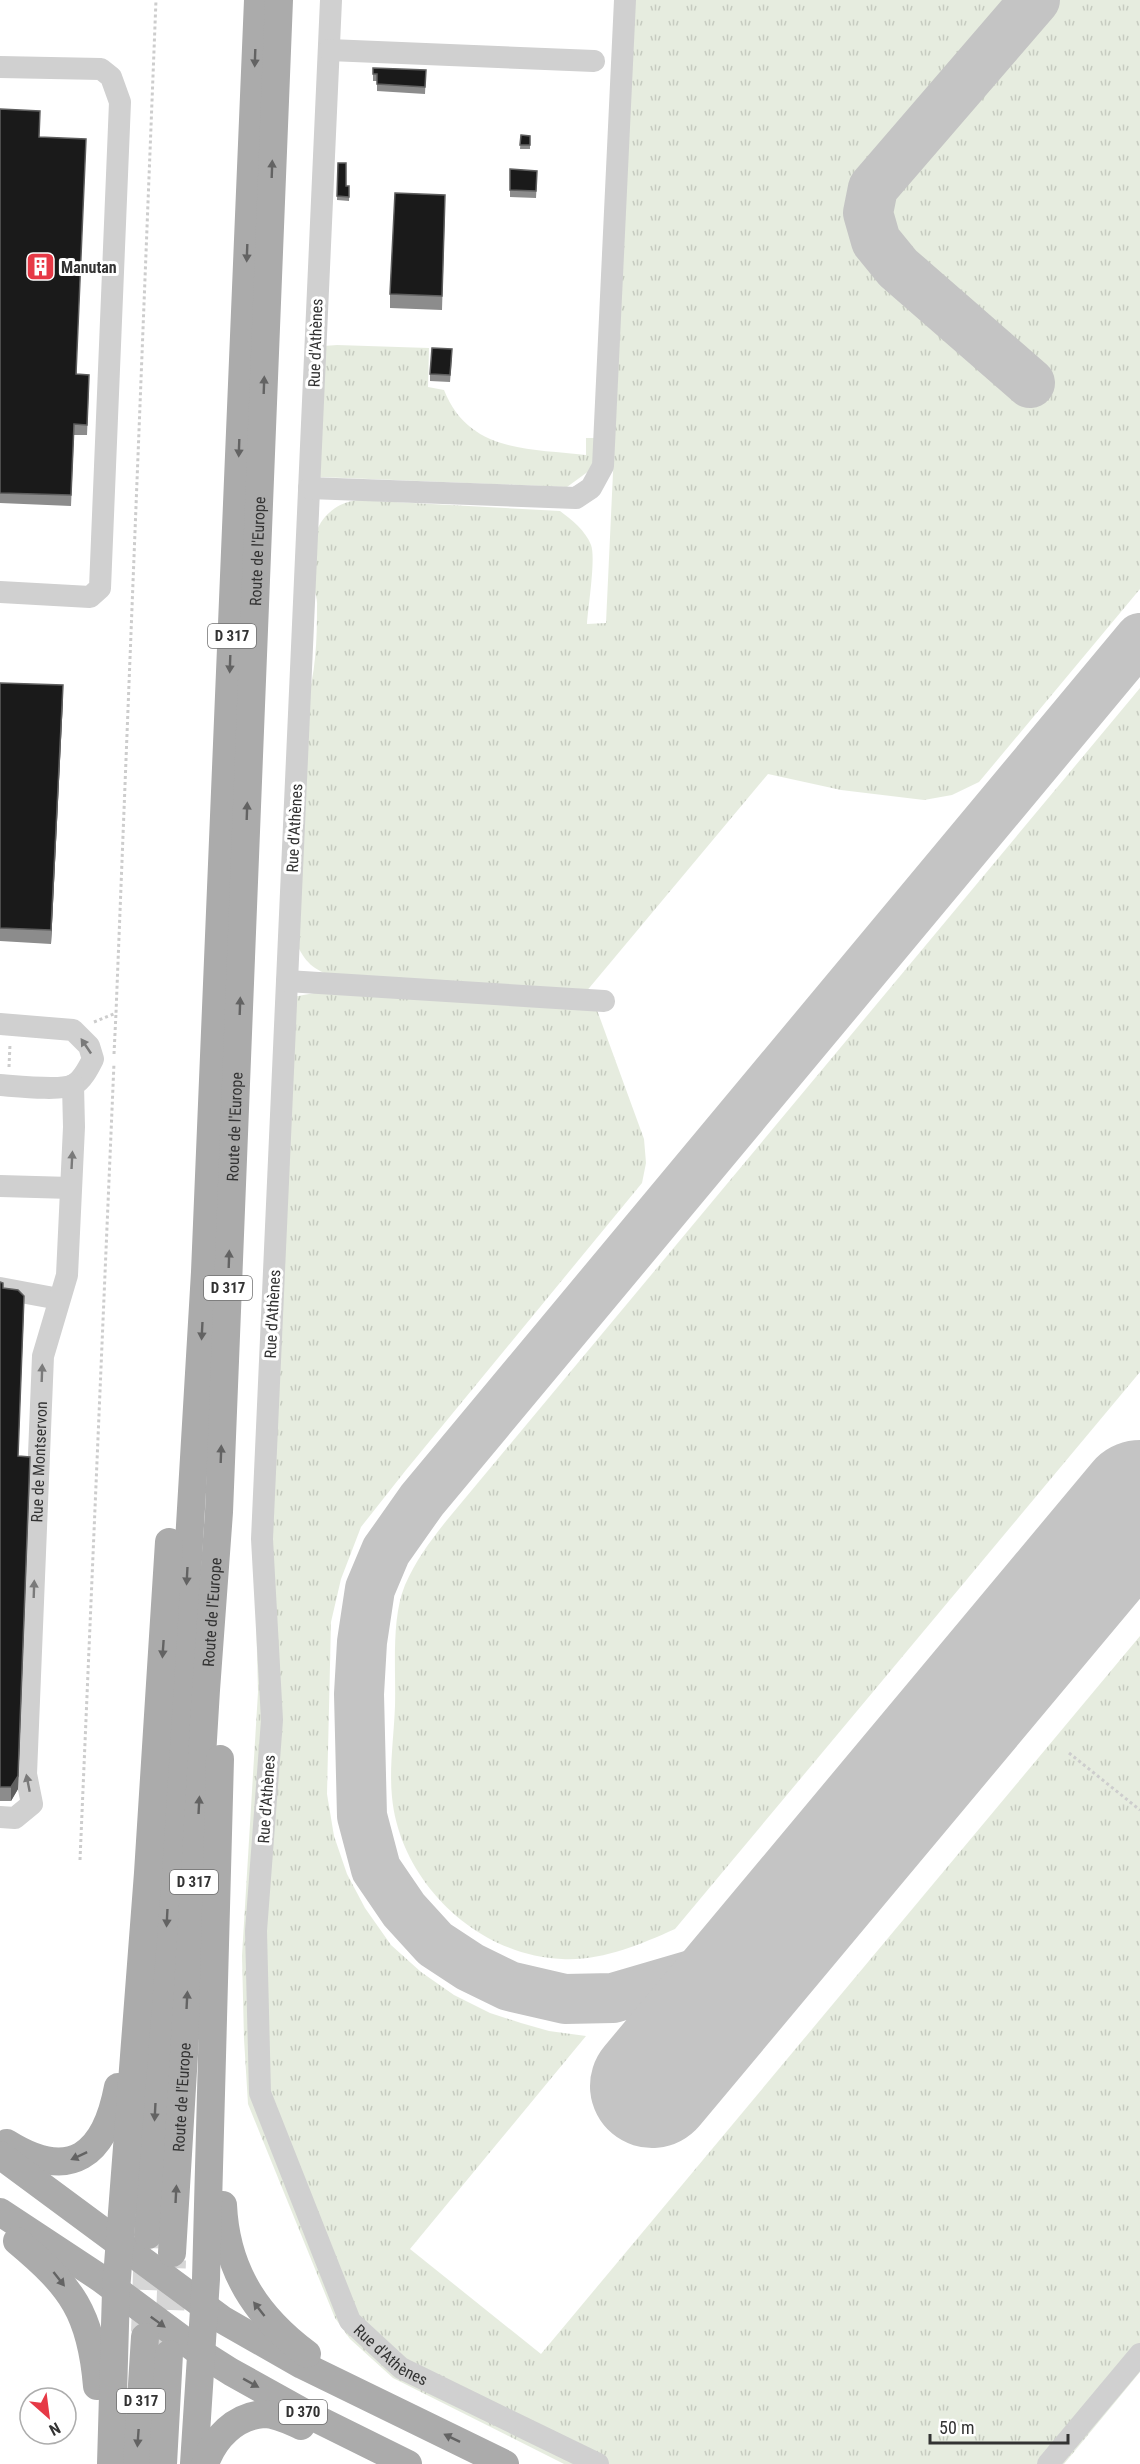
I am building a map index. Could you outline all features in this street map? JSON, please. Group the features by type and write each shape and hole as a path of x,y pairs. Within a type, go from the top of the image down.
{"main road":[{"name":"Route de l'Europe","path":"148,2235 206,1249 258,0"},
{"name":"Route de l'Europe","path":"172,2253 205,1702 219,1512 279,0"},
{"path":"194,2464 201,2353 214,2020 226,1532 219,1512"},
{"path":"111,2464 116,2290 170,1533 191,1518"},
{"path":"0,2139 22,2152 49,2162 71,2159 90,2151 97,2144 105,2133 114,2107 140,1966"},
{"path":"214,2020 224,2227 228,2248 244,2285 273,2325 291,2342 351,2388"},
{"name":"D 370","path":"0,2155 120,2242 203,2306 267,2346 505,2464"},
{"name":"D 370","path":"0,2212 116,2290 201,2353 303,2412 408,2464"},
{"path":"0,2226 51,2270 81,2312 89,2331 96,2361 103,2464"},
{"name":"D 317","path":"137,2464 145,2337"},
{"name":"D 317","path":"163,2464 169,2354"},
{"path":"205,2464 215,2443 231,2427 251,2417 266,2414 279,2417 393,2464"}],"street":[{"name":"Rue d'Athènes","path":"331,0 262,1539 272,1720 256,1931 260,2093 350,2321 401,2368 598,2464"},
{"path":"309,488 576,498 591,488 603,466 625,0"},
{"path":"329,50 594,61"},
{"path":"0,67 101,69 111,77 120,102 100,588 90,597 0,592"},
{"path":"287,981 604,1001"},
{"path":"4,1085 53,1087 73,1085 87,1072 93,1059 89,1046 73,1030 6,1024"},
{"name":"Rue de Montservon","path":"0,1817 15,1818 32,1804 26,1774 43,1356 67,1275 73,1085"},
{"path":"0,1186 71,1188"},
{"path":"0,1288 59,1299"},
{"path":"1048,2464 1140,2354"}],"path":[{"path":"80,1860 156,0"},
{"path":"73,1030 116,1013"},
{"path":"4,1085 6,1024"},
{"path":"1069,1753 1140,1810"}],"green space":[{"path":"635,0 1140,0 1140,589 979,782 952,795 924,800 841,790 768,774 585,993 335,978 311,964 295,941 305,707 314,670 317,632 317,602 310,574 310,561 314,537 325,517 344,503 357,500 560,511 582,530 591,545 592,571 587,624 606,623"},
{"path":"324,346 429,348 428,387 444,390 455,411 469,426 503,444 543,451 586,455 586,438 596,438 593,468 567,487 320,477"},
{"path":"1140,688 1140,1372 675,1929 620,1951 577,1959 531,1955 501,1944 473,1929 449,1909 427,1885 410,1858 398,1828 391,1786 395,1644 401,1598 409,1576 447,1520"},
{"path":"320,992 597,1010 644,1139 646,1163 642,1183 361,1527 341,1579 331,1622 327,1794 334,1836 347,1874 365,1908 391,1945 421,1972 454,1995 490,2013 521,2023 549,2031 586,2036 410,2249 541,2354 1140,1636 1140,2372 1064,2464 564,2464 393,2378 350,2339 335,2318 248,2104 242,1956 258,1692 254,1537 276,1000"}],"building":[{"path":"373,68 426,70 425,87 377,84 377,74 373,74"},
{"name":"Manutan","path":"0,109 40,111 39,137 86,139 76,374 89,375 87,425 74,424 71,495 0,493"},
{"path":"521,135 530,136 530,145 520,145"},
{"path":"338,163 346,163 346,186 349,186 349,197 337,196"},
{"path":"510,169 537,171 536,191 510,190"},
{"path":"395,193 445,195 442,296 390,294"},
{"path":"432,348 452,349 450,375 430,374"},
{"path":"0,683 63,685 51,930 0,928"},
{"path":"0,1282 3,1283 3,1288 18,1290 24,1296 18,1456 30,1457 18,1776 11,1787 0,1787"}],"taxiway":[{"path":"1030,383 898,268 876,241 868,213 873,188 1035,0"},
{"path":"799,1911 755,1947 695,1974 613,1998 565,1999 509,1986 470,1967 435,1944 404,1910 376,1869 362,1816 359,1694 362,1642 370,1589 386,1551 422,1500 1140,638"}],"runway":[{"path":"652,2086 1140,1502"}],"tunnel":[{"path":"145,2332 148,2243"},
{"path":"169,2352 172,2260"}],"place":[{"name":"Manutan","path":"40,267"}]}
